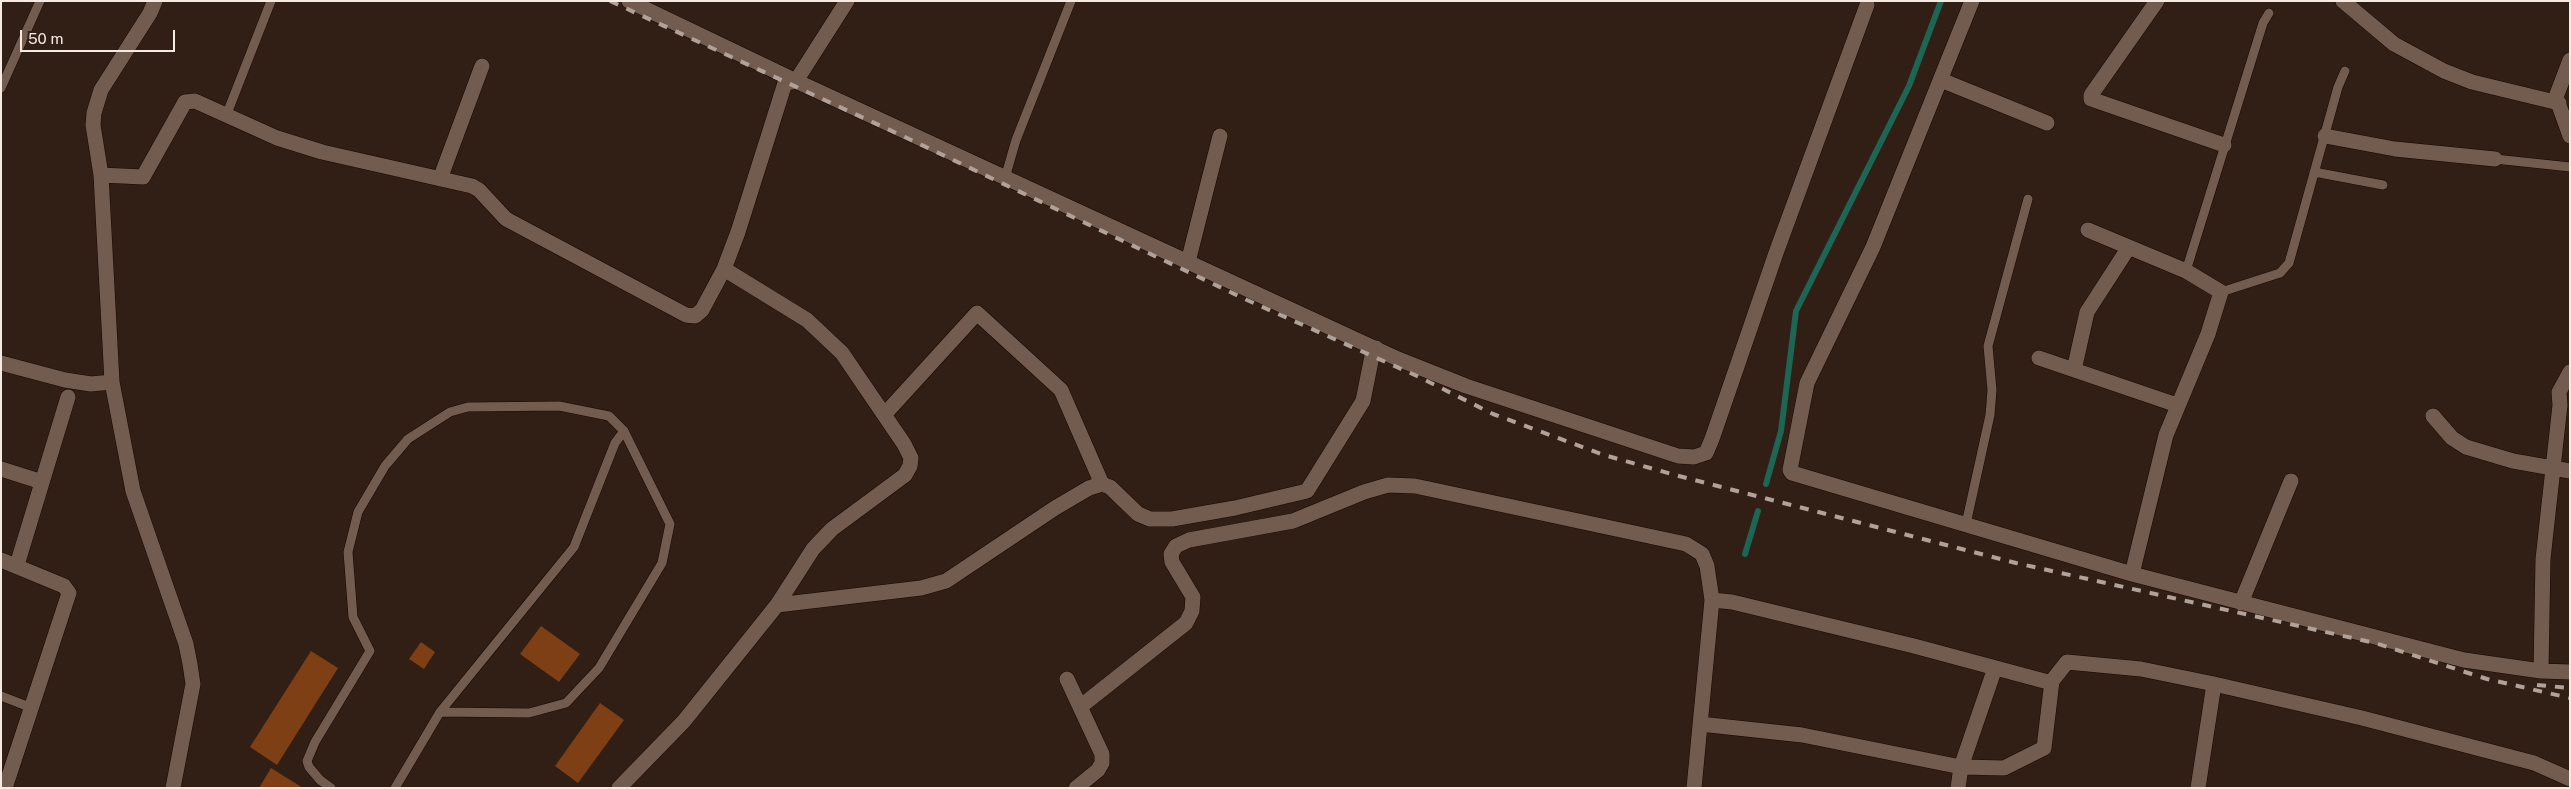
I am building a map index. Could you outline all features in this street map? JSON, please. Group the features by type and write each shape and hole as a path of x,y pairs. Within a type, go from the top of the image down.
{"street":[{"path":"154,1 150,13 101,90 96,105 93,125 101,175 112,382 133,491 186,644 190,664 192,684 189,709 173,788"},
{"path":"629,1 796,81 1398,359 1466,386 1678,456 1694,457 1706,453 1867,5"},
{"path":"101,175 143,177 185,102 195,101 277,138 322,152 440,179 479,190 506,219 686,315 695,316 702,310 724,269 785,83 796,81 846,1"},
{"path":"1972,1 1872,247 1807,382 1790,470 1796,475 2132,574 2241,603 2464,660 2541,671 2570,672"},
{"path":"2157,1 2091,95 2091,99 2224,146"},
{"path":"2343,1 2394,44 2444,71 2472,82 2559,104"},
{"path":"2570,60 2556,97 2570,136"},
{"path":"440,179 482,66"},
{"path":"1941,80 2047,123"},
{"path":"1188,262 1220,136"},
{"path":"2325,136 2395,149 2447,156 2495,158"},
{"path":"2088,230 2186,271 2222,292 2208,334 2166,435 2132,574"},
{"path":"2074,370 2087,312 2129,247"},
{"path":"619,788 684,722 778,605 813,549 832,529 905,475 910,466 911,458 904,444 842,353 814,326 724,269"},
{"path":"884,415 977,313 1061,390 1102,484"},
{"path":"778,605 921,588 946,581 1055,508 1089,488 1102,484 1110,487 1138,514 1150,518 1172,519 1307,491 1363,401 1372,356 1376,348"},
{"path":"2039,358 2177,405"},
{"path":"1,363 65,380 91,384 112,382"},
{"path":"2541,671 2543,559 2560,405 2559,392 2570,372"},
{"path":"17,565 68,397"},
{"path":"2434,416 2452,438 2466,447 2513,462 2570,471"},
{"path":"1,469 42,482"},
{"path":"2241,603 2291,481"},
{"path":"1080,707 1186,623 1192,611 1193,597 1172,562 1171,554 1176,546 1189,540 1293,521 1364,492 1388,485 1415,486 1686,544 1702,554 1708,566 1714,600 1694,788"},
{"path":"1,560 64,586 69,593 5,788"},
{"path":"1714,600 1732,602 2052,681"},
{"path":"1700,724 1802,735 1962,768 2004,768 2044,748 2052,681 2067,662 2141,669 2362,718 2534,763 2570,779"},
{"path":"1958,788 1962,768 1995,668"},
{"path":"1067,679 1102,754 1102,764 1098,770 1076,788"},
{"path":"2198,788 2214,684"}],"lane":[{"path":"1,88 40,1"},
{"path":"226,116 271,1"},
{"path":"1005,178 1016,140 1071,1"},
{"path":"2186,271 2263,23 2270,13"},
{"path":"2222,292 2280,272 2289,263 2338,87 2345,70"},
{"path":"2495,158 2570,168"},
{"path":"2314,172 2383,185"},
{"path":"1966,524 1990,414 1992,390 1988,346 2028,199"},
{"path":"331,788 320,780 309,767 308,761 315,742 370,651 353,617 348,552 358,512 385,466 408,439 450,412 468,407 559,406 609,416 624,431 670,524 662,563 599,668 566,703 529,714 440,712"},
{"path":"395,788 440,712 574,547 615,443 624,431"},
{"path":"1,696 32,708"}],"building":[{"path":"541,626 580,654 559,682 520,654"},
{"path":"421,642 435,652 424,669 409,659"},
{"path":"311,651 338,668 277,765 250,747"},
{"path":"600,703 624,720 578,783 555,766"},
{"path":"271,768 303,788 259,788"}],"waterway":[{"path":"1766,484 1781,431 1796,311 1909,86 1941,1"},
{"path":"1745,554 1758,511"}],"railway":[{"path":"610,1 907,138 1247,300 1417,376 1493,414 1604,455 2016,563 2375,643 2487,679 2570,698"},
{"path":"2537,685 2570,688"}]}
